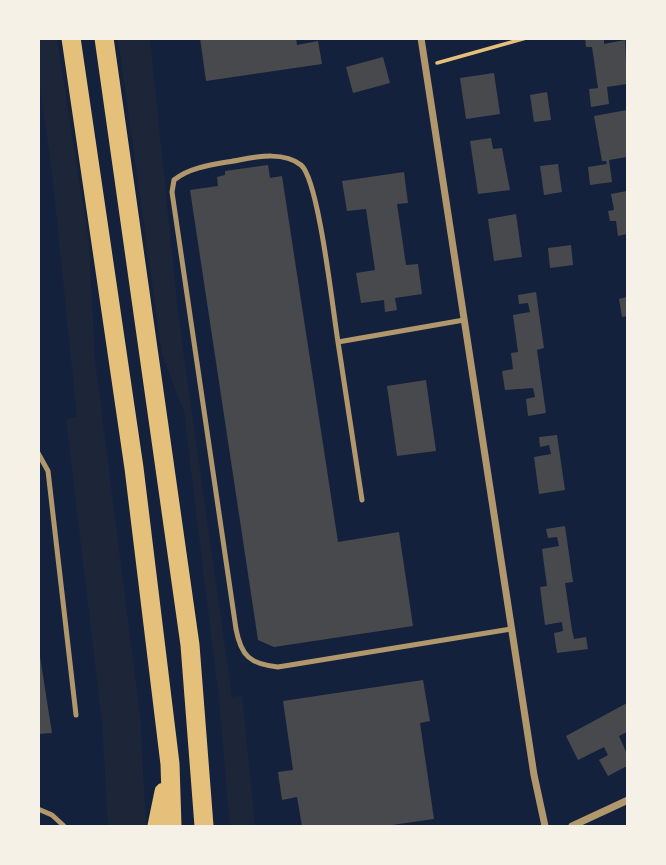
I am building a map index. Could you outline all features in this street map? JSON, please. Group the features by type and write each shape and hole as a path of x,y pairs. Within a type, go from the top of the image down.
{"highway":[{"path":"71,38 134,468 170,764 172,827"},
{"path":"104,38 190,645 205,825"},
{"path":"157,827 170,764"}],"street":[{"path":"421,38 511,629 545,827"},
{"path":"572,827 628,800"}],"lane":[{"path":"362,499 315,192 303,166 286,156 244,159 184,172 174,180 172,192 239,646 247,657 262,665 278,667 511,629"},
{"path":"338,342 464,320"},
{"path":"38,453 48,471 76,715"},
{"path":"38,808 52,815 64,827"}],"path":[{"path":"425,66 526,38"}],"shaded area":[{"path":"38,39 57,39 89,243 95,360 140,715 146,826 108,826 102,722 66,419 77,417 52,173 39,80"},
{"path":"118,39 150,39 179,321 232,697 242,695 255,826 230,826 219,700 184,412 162,354"}],"building":[{"path":"200,38 296,38 297,45 318,41 322,64 206,81"},
{"path":"585,38 604,38 604,44 625,40 627,84 607,87 609,104 591,107 589,89 598,88 592,47 586,47"},
{"path":"383,57 390,83 353,93 346,67"},
{"path":"494,73 500,114 466,119 460,78"},
{"path":"547,92 551,120 534,122 530,95"},
{"path":"627,110 627,157 609,160 612,182 590,185 588,167 607,164 602,161 594,116"},
{"path":"491,138 493,149 502,148 510,190 478,194 470,141"},
{"path":"558,164 562,192 544,195 540,166"},
{"path":"268,165 270,178 282,176 338,542 399,532 413,626 274,647 258,640 190,190 218,186 217,177 225,175 225,171"},
{"path":"404,172 408,203 397,204 406,265 418,264 422,294 395,298 397,310 385,312 384,300 361,303 356,273 375,270 366,209 347,211 342,181"},
{"path":"627,191 627,234 618,236 616,221 610,221 608,211 614,210 611,194"},
{"path":"516,214 522,257 494,261 488,219"},
{"path":"571,245 573,265 550,268 548,248"},
{"path":"536,292 544,348 537,350 546,413 528,416 526,399 535,397 533,388 505,390 502,371 513,369 511,353 518,352 513,315 530,312 528,303 519,304 518,295"},
{"path":"627,297 627,316 622,317 619,299"},
{"path":"426,380 436,451 397,456 387,386"},
{"path":"557,435 565,490 539,494 534,457 551,454 549,445 540,447 539,437"},
{"path":"565,526 573,582 565,583 572,630 574,639 586,637 588,649 557,653 554,633 563,631 562,622 545,625 540,587 547,586 542,549 559,546 557,537 548,538 546,529"},
{"path":"38,644 52,733 38,734"},
{"path":"423,680 430,721 420,723 434,819 385,826 302,826 297,797 282,800 278,772 293,770 283,701"},
{"path":"627,703 627,732 619,736 627,754 627,766 608,776 599,760 608,755 604,747 578,760 566,736"}]}
